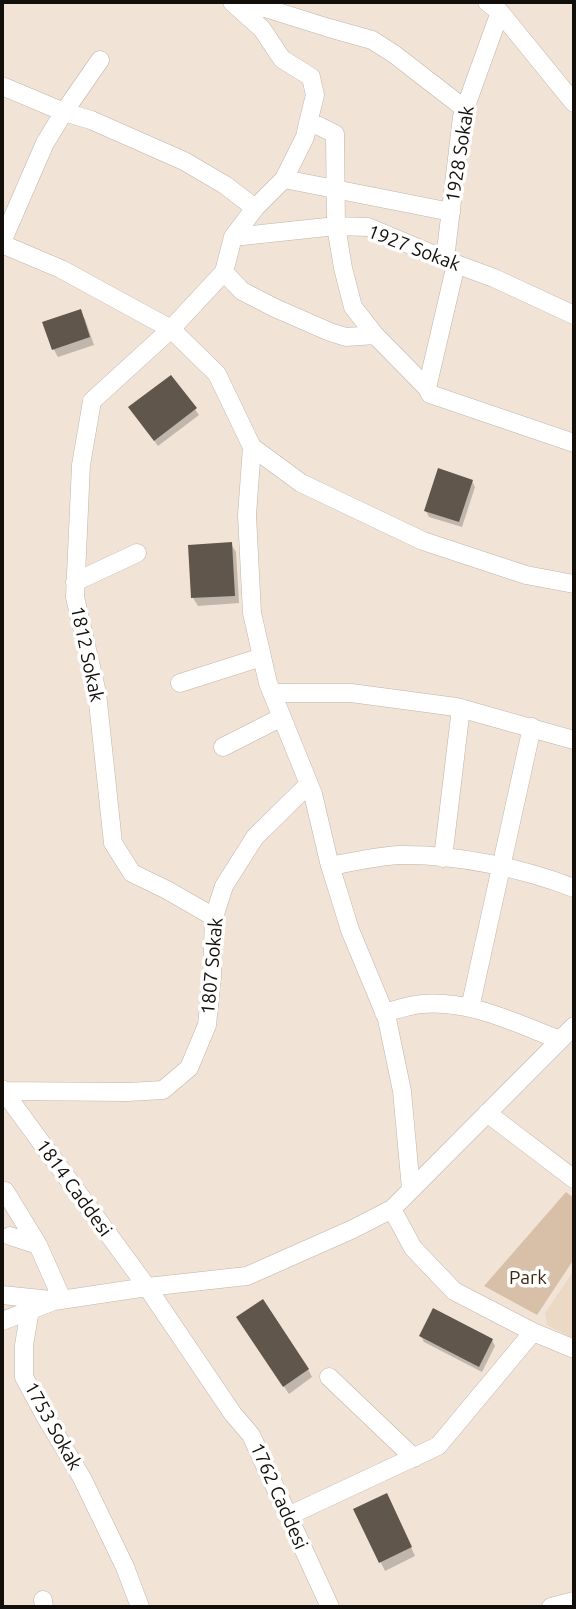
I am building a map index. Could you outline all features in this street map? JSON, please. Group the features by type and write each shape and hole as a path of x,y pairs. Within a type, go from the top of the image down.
{"street":[{"path":"237,6 265,8 372,40 465,109"},
{"path":"171,329 223,272 233,237 255,208 284,179 304,136 315,95 311,77 282,59 262,29 237,6"},
{"path":"493,7 574,103"},
{"name":"1928 Sokak","path":"427,388 451,261 451,212 462,117 493,7"},
{"path":"100,60 45,143 2,243 61,269 171,329 217,374 251,447 247,515 253,613 262,657 272,693 313,794 330,866 350,930 387,1019 402,1091 411,1189"},
{"path":"2,86 64,112 91,120 184,161 225,185 255,208"},
{"path":"308,123 335,134 336,226 343,268 353,307 375,335 430,394 574,443"},
{"path":"284,179 451,212"},
{"name":"1927 Sokak","path":"233,237 336,226 368,227 494,278 574,315"},
{"path":"223,272 242,291 275,309 330,332 346,337 375,335"},
{"name":"1812 Sokak","path":"171,329 92,401 81,465 75,597 97,693 113,843 132,873 214,917"},
{"path":"251,447 301,483 423,541 527,575 574,584"},
{"path":"75,582 137,553"},
{"path":"180,683 262,657"},
{"path":"272,693 351,693 461,708 574,740"},
{"path":"443,858 461,708"},
{"path":"223,747 282,717"},
{"path":"470,1008 532,727"},
{"name":"1807 Sokak","path":"2,1090 163,1090 189,1068 206,1025 212,977 214,917 223,886 255,837 309,784"},
{"path":"330,866 399,855 468,859 549,878 574,888"},
{"path":"384,1013 421,1004 456,1005 482,1010 560,1040"},
{"path":"2,1321 58,1300 247,1276 392,1209 574,1026"},
{"name":"1814 Caddesi","path":"2,1090 147,1287"},
{"path":"486,1113 574,1179"},
{"path":"5,1191 38,1245 58,1300"},
{"path":"392,1209 413,1248 454,1290 533,1332 574,1349"},
{"path":"10,1236 38,1245"},
{"name":"1762 Caddesi","path":"147,1287 233,1414 251,1435 330,1607"},
{"path":"2,1295 58,1300"},
{"name":"1753 Sokak","path":"30,1310 24,1345 24,1377 82,1478 141,1607"},
{"path":"288,1516 439,1446 533,1332"},
{"path":"329,1377 414,1458"},
{"path":"551,1607 574,1601"}],"shaded area":[{"path":"574,1270 574,1339 547,1325 545,1313"}],"green space":[{"name":"Park","path":"566,1192 574,1198 574,1259 537,1315 484,1286"}],"building":[{"path":"81,309 90,337 52,350 42,322"},
{"path":"171,375 197,408 154,441 128,407"},
{"path":"438,468 473,480 459,522 424,511"},
{"path":"232,542 235,596 191,598 188,545"},
{"path":"263,1299 309,1369 283,1387 236,1317"},
{"path":"433,1308 493,1339 479,1367 419,1336"},
{"path":"387,1493 412,1547 379,1563 353,1509"}]}
